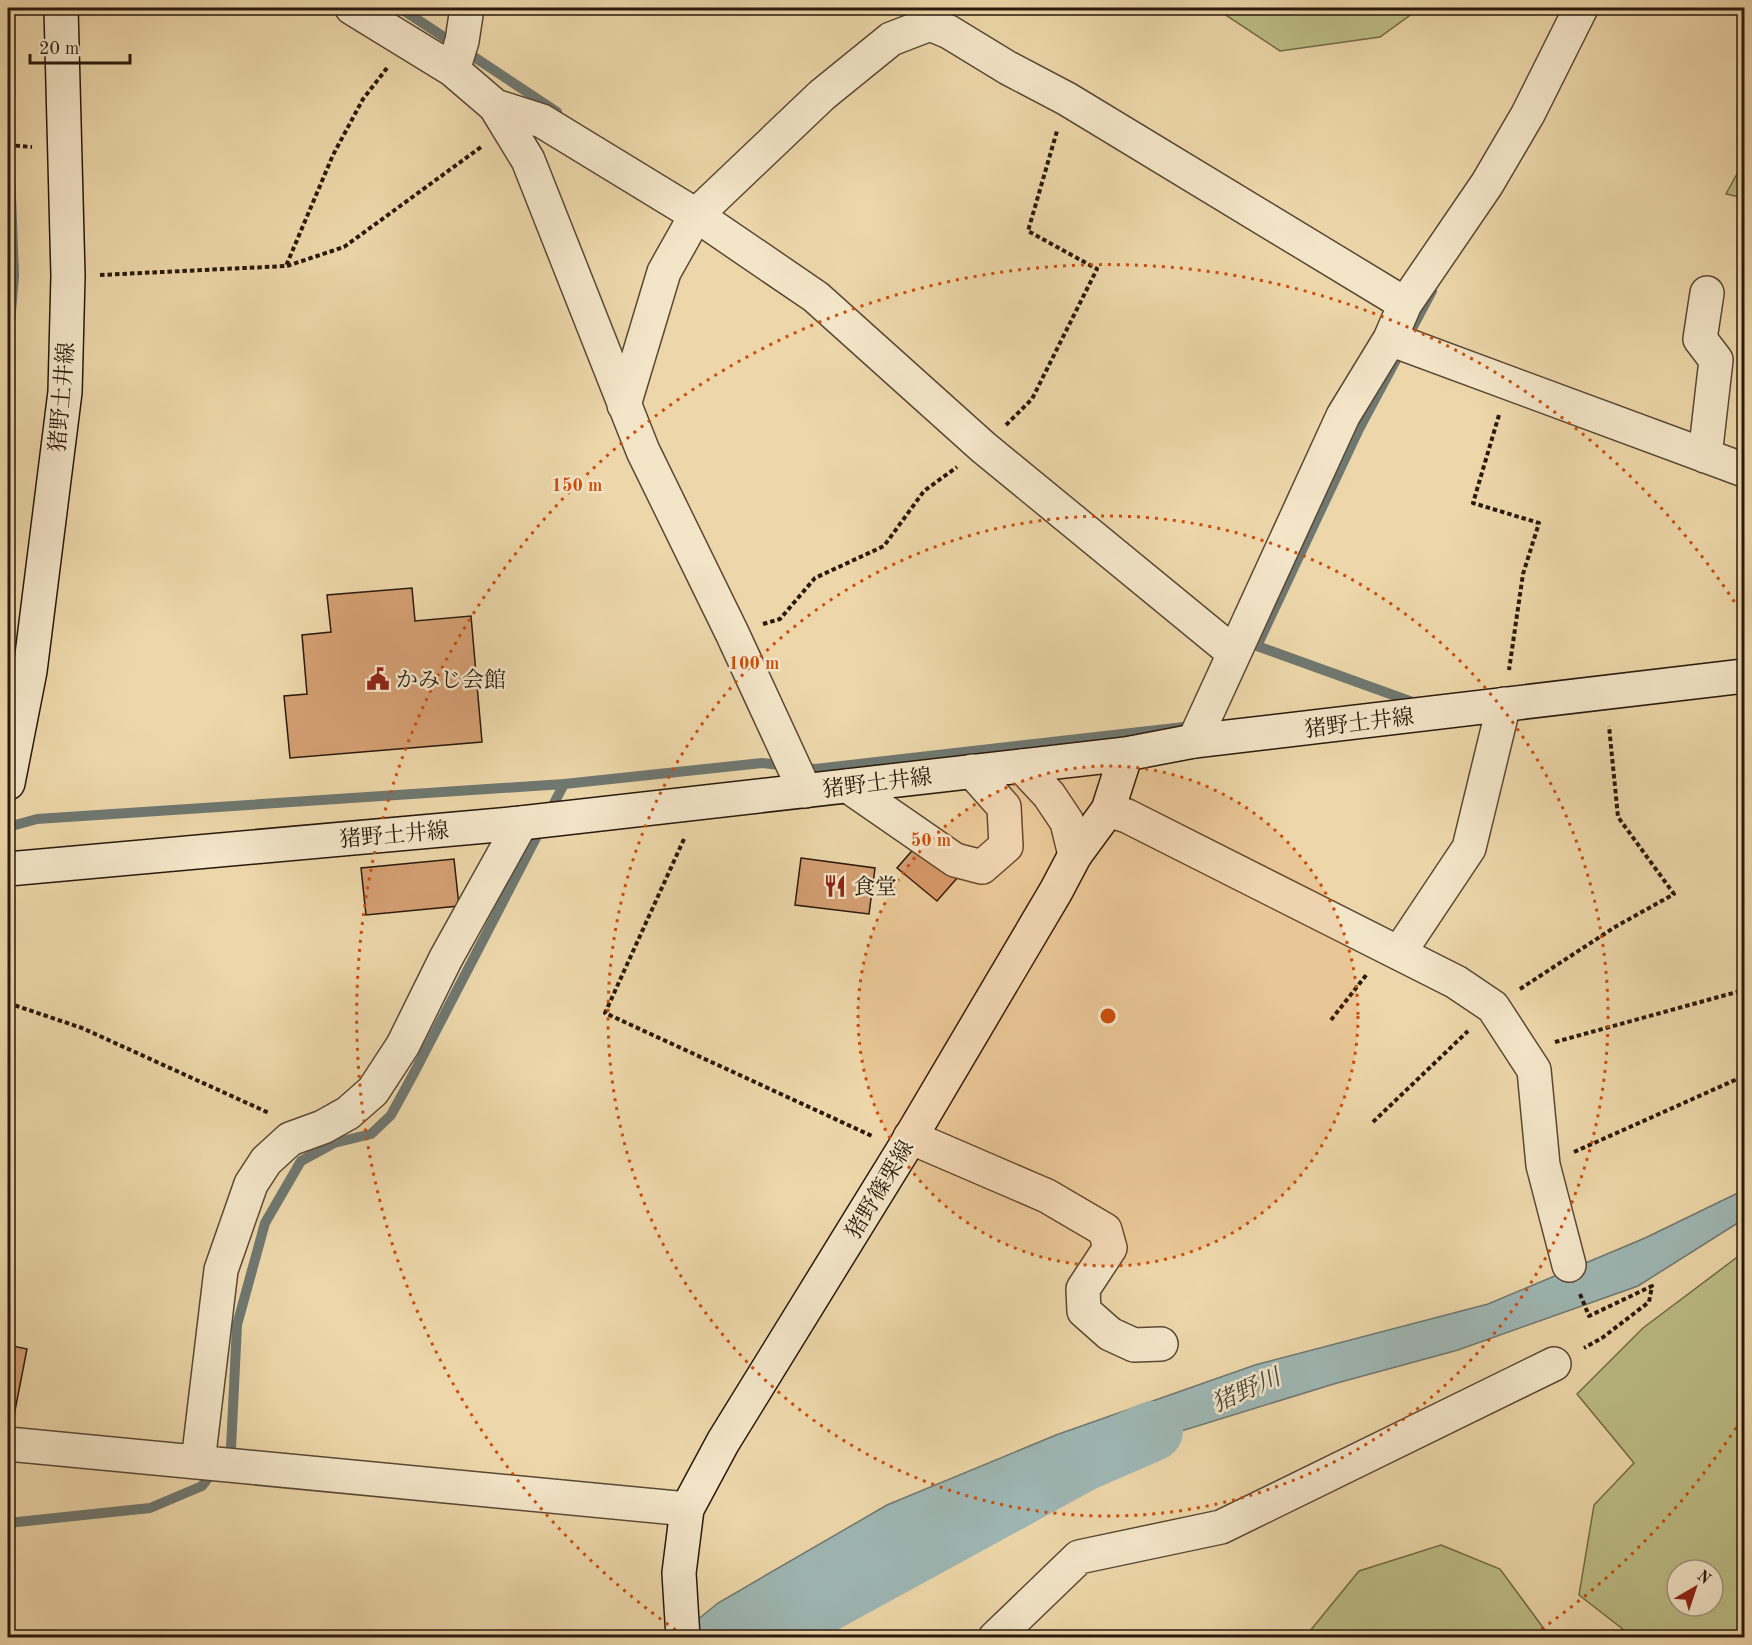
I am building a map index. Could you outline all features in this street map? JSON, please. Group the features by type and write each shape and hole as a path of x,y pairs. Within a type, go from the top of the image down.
{"street":[{"name":"猪野土井線","path":"8,783 30,671 63,404 68,276 61,8"},
{"path":"352,8 453,70 502,116 528,160 643,451 732,633 805,791"},
{"path":"453,70 462,41 467,8"},
{"path":"1194,741 1343,416 1390,339 1405,304 1487,184 1528,114 1581,8"},
{"path":"624,405 664,272 696,215 830,88 891,39 930,24 949,32 1008,68 1067,99 1405,304"},
{"path":"502,116 542,121 696,215 816,297 983,447 1234,653"},
{"path":"1705,456 1716,360 1700,339 1707,293"},
{"path":"1390,339 1744,470"},
{"name":"猪野土井線","path":"8,869 521,823 1126,754 1194,741 1744,676"},
{"path":"1394,951 1469,848 1504,704"},
{"name":"猪野篠栗線","path":"682,1631 679,1574 687,1509 723,1442 907,1143 1050,901 1074,855 1108,810 1126,754"},
{"path":"1022,766 1049,795 1067,822 1074,855"},
{"path":"848,786 955,860 982,867 1006,846 1004,807 972,771"},
{"path":"1108,810 1127,816 1456,982 1493,1007 1534,1070 1543,1165 1569,1265"},
{"path":"198,1462 221,1270 251,1184 266,1161 290,1138 323,1127 348,1113 373,1091 404,1045 446,958 521,823"},
{"path":"907,1143 1047,1196 1105,1230 1110,1248 1083,1288 1084,1311 1110,1334 1134,1345 1161,1344"},
{"path":"995,1638 1079,1557 1221,1527 1554,1364"},
{"path":"8,1444 687,1509"}],"path":[{"path":"286,266 333,154 363,99 408,42"},
{"path":"732,633 780,619 815,579 884,546 924,491 983,447 1032,399 1097,269 1028,231 1067,99"},
{"path":"68,276 286,266 344,247 502,116"},
{"path":"1504,704 1523,574 1539,523 1473,503 1508,382"},
{"path":"1373,1122 1493,1007 1616,927 1674,894 1618,817 1606,692"},
{"path":"700,803 605,1013 907,1143"},
{"path":"1331,1020 1394,951"},
{"path":"1522,1051 1744,990"},
{"path":"8,1003 92,1033 290,1123 303,1134"},
{"path":"1543,1165 1744,1076"},
{"path":"1554,1364 1602,1338 1649,1302 1652,1286 1589,1316"}],"green space":[{"path":"1215,8 1420,8 1380,37 1280,51"},
{"path":"1744,161 1744,198 1726,194"},
{"path":"1744,1252 1744,1637 1633,1637 1579,1595 1594,1505 1634,1463 1577,1394 1643,1328"},
{"path":"1441,1545 1500,1569 1550,1637 1305,1637 1359,1571"}],"water":[{"path":"1744,1190 1744,1219 1638,1286 1458,1350 1337,1383 1084,1461 817,1607 773,1637 675,1638 718,1603 887,1505 1056,1435 1255,1365 1488,1304 1645,1238"}],"building":[{"path":"412,588 415,621 471,616 482,742 290,758 284,696 307,694 302,635 331,632 327,595"},
{"path":"917,845 958,877 937,901 897,868"},
{"name":"食堂","path":"801,858 875,868 869,914 795,905"},
{"path":"454,859 459,906 366,915 361,868"},
{"path":"8,1345 27,1349 11,1431 8,1431"}],"waterway":[{"path":"400,8 557,112"},
{"path":"8,115 14,276 8,347"},
{"path":"1407,338 1432,291"},
{"path":"1257,646 1358,431 1396,360"},
{"path":"1244,639 1257,646 1418,704"},
{"path":"8,1523 150,1508 202,1486 231,1448 237,1325 265,1223 301,1161 334,1143 371,1134 391,1115 564,784 762,763 815,769 1184,727"},
{"path":"8,827 37,819 564,784"},
{"name":"猪野川","path":"770,1638 817,1607 1084,1461 1153,1431"}],"place":[{"name":"かみじ会館","path":"378,679"},
{"name":"食堂","path":"835,886"}]}
